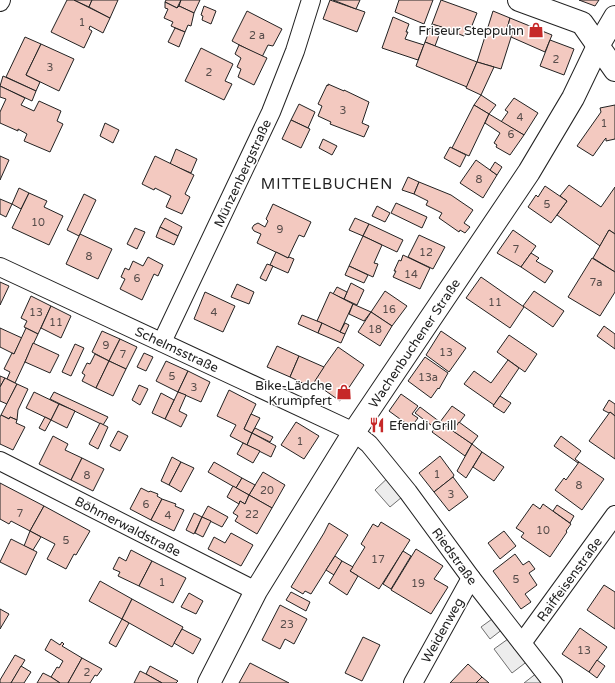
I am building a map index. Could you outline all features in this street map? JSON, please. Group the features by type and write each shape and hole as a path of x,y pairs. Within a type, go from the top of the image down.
{"main road":[{"path":"519,0 582,23 615,70"},
{"name":"Wachenbuchener Straße","path":"209,683 256,591 354,432 529,172 573,98 598,46 615,17"}],"street":[{"name":"Münzenbergstraße","path":"162,342 271,112 295,51 311,0"},
{"name":"Schelmsstraße","path":"0,267 354,432"},
{"name":"Riedstraße","path":"354,432 369,444 408,492 471,578 553,683"},
{"name":"Böhmerwaldstraße","path":"0,461 256,591"},
{"name":"Raiffeisenstraße","path":"522,643 615,515"},
{"name":"Weidenweg","path":"413,683 471,578"}],"shaded area":[{"path":"393,473 408,492 390,507 375,490"},
{"path":"499,614 508,625 490,639 481,627"},
{"path":"515,634 533,657 512,673 494,649"},
{"path":"542,669 553,683 524,683"}],"building":[{"path":"67,0 74,0 110,18 103,33 90,26 89,29 92,31 84,48 51,32"},
{"path":"74,0 92,0 89,7"},
{"path":"92,0 118,0 110,18 89,7"},
{"path":"166,0 181,0 177,8 165,2"},
{"path":"181,0 200,0 194,13 179,6"},
{"path":"330,0 365,12 357,32 323,19"},
{"path":"333,0 360,0 356,9"},
{"path":"399,0 433,0 424,24 395,12"},
{"path":"441,0 477,13 471,28 464,36 432,24"},
{"path":"579,0 599,0 595,6"},
{"path":"165,2 177,8 179,6 194,13 191,26 188,25 185,32 171,26 173,22 164,18 168,9 165,8"},
{"path":"204,6 216,11 211,24 202,20 203,16 201,15"},
{"path":"247,11 282,29 273,46 268,45 262,57 232,41"},
{"path":"493,11 510,18 507,29 513,31 501,69 477,62"},
{"path":"393,17 409,24 405,39 424,45 418,60 382,48"},
{"path":"510,18 552,35 545,52 511,37 513,31 507,29"},
{"path":"432,24 442,27 435,46 425,42"},
{"path":"175,28 185,32 179,47 168,42"},
{"path":"25,37 41,44 26,75 40,82 36,91 6,77"},
{"path":"550,40 574,49 564,75 540,66"},
{"path":"425,42 477,62 467,87 416,66"},
{"path":"41,44 74,59 59,91 26,75"},
{"path":"239,45 267,58 254,85 238,77 241,69 237,67 241,58 235,54"},
{"path":"201,48 233,64 225,81 232,84 224,100 185,81"},
{"path":"477,62 494,67 481,95 466,88"},
{"path":"3,76 36,91 32,101 0,86"},
{"path":"328,84 369,102 362,123 369,126 364,137 330,124 331,122 318,116 322,106 318,104"},
{"path":"0,86 25,98 21,105 34,111 39,101 61,111 57,121 63,124 50,152 24,141 27,134 18,129 18,131 0,123 0,112 6,99 0,97"},
{"path":"481,95 496,105 489,114 474,105"},
{"path":"514,98 538,113 524,135 501,122 508,112 505,110"},
{"path":"299,104 315,112 308,128 291,120"},
{"path":"474,105 489,114 469,156 452,148"},
{"path":"615,105 615,139 606,141 606,138 593,156 577,146 601,112 600,108"},
{"path":"489,114 524,135 510,155 496,147 497,145 494,143 500,133 485,123"},
{"path":"291,120 310,129 301,148 282,139"},
{"path":"105,123 119,130 113,143 100,136"},
{"path":"323,139 337,146 332,155 319,148"},
{"path":"450,147 466,155 460,167 444,158"},
{"path":"176,149 197,159 191,173 170,164"},
{"path":"0,156 9,160 0,180"},
{"path":"155,156 194,175 185,194 190,197 182,214 166,207 171,196 155,188 154,190 142,184"},
{"path":"476,160 497,175 483,198 460,183"},
{"path":"495,162 502,167 497,175 490,170"},
{"path":"408,177 419,182 414,194 402,190"},
{"path":"419,182 451,195 473,210 464,223 470,227 465,233 460,230 459,232 439,218 442,213 426,205 428,201 414,194"},
{"path":"569,185 601,207 615,187 615,234 609,230 600,246 557,215 567,201 560,196"},
{"path":"545,186 567,201 551,223 528,207 536,195 538,197"},
{"path":"19,188 29,193 21,209 12,204"},
{"path":"29,193 47,201 44,207 63,216 49,245 12,228"},
{"path":"84,194 96,200 79,236 67,230"},
{"path":"0,199 12,204 6,217 0,214"},
{"path":"396,203 427,217 422,228 391,213"},
{"path":"273,204 311,222 304,237 299,235 288,258 257,243 261,234 254,231 252,228 258,223 265,227 268,221 266,219"},
{"path":"377,206 390,213 385,222 372,216"},
{"path":"165,218 182,227 178,236 160,227"},
{"path":"355,218 369,224 363,236 349,230"},
{"path":"369,224 403,240 397,252 363,236"},
{"path":"160,227 178,236 174,245 156,237"},
{"path":"135,228 145,232 137,249 127,244"},
{"path":"513,230 536,246 521,267 497,253"},
{"path":"609,230 615,234 615,272 593,258"},
{"path":"80,234 112,249 98,279 66,264"},
{"path":"419,235 445,247 433,269 408,257"},
{"path":"363,236 382,245 374,263 378,264 373,277 349,266"},
{"path":"276,252 288,258 294,259 288,273 270,265"},
{"path":"531,253 539,258 536,261 553,271 545,283 521,267"},
{"path":"403,255 430,268 420,289 393,277 399,260 401,261"},
{"path":"148,257 163,265 158,276 154,274 142,300 120,289 125,279 121,277 125,268 129,270 133,261 143,266"},
{"path":"592,258 615,272 615,292 600,316 568,297"},
{"path":"267,264 273,266 266,281 260,278"},
{"path":"349,266 368,275 364,283 345,275"},
{"path":"481,277 524,307 510,328 466,298"},
{"path":"0,282 9,286 0,305"},
{"path":"351,283 364,290 357,305 344,299"},
{"path":"237,284 254,292 249,304 231,297"},
{"path":"337,287 347,292 344,299 333,294"},
{"path":"385,291 407,306 392,326 371,312"},
{"path":"534,291 564,311 553,327 523,306"},
{"path":"205,292 235,306 223,332 194,319"},
{"path":"330,292 353,304 340,332 317,321"},
{"path":"31,296 51,306 38,334 24,327 27,321 21,318"},
{"path":"353,304 371,312 364,321 349,314"},
{"path":"51,306 71,316 61,338 41,328"},
{"path":"371,312 392,326 380,346 358,332"},
{"path":"302,315 322,323 318,333 298,324"},
{"path":"322,323 345,334 341,343 318,333"},
{"path":"345,323 349,325 345,334 340,332"},
{"path":"604,326 615,334 615,349 597,336"},
{"path":"0,328 22,338 14,354 0,347"},
{"path":"26,328 38,334 15,383 7,379 10,372 4,369 12,353 14,354"},
{"path":"102,331 120,339 109,361 92,352"},
{"path":"441,331 466,348 449,372 426,355"},
{"path":"509,335 537,354 525,372 497,352"},
{"path":"120,339 137,347 126,369 109,361"},
{"path":"33,343 59,355 50,373 25,362"},
{"path":"75,344 84,348 71,376 62,372"},
{"path":"277,346 299,356 290,377 267,367"},
{"path":"338,347 364,365 340,401 313,382"},
{"path":"144,353 153,357 146,371 137,367"},
{"path":"95,354 109,361 96,388 82,381 85,375 82,373 87,363 90,364"},
{"path":"299,356 324,367 311,387 290,377"},
{"path":"425,357 448,373 439,389 438,388 431,398 408,381"},
{"path":"508,360 519,368 494,405 464,384 474,371 491,383"},
{"path":"109,361 126,369 113,396 96,388"},
{"path":"166,361 188,371 178,392 156,381"},
{"path":"188,371 210,382 201,402 178,392"},
{"path":"0,376 5,378 0,387"},
{"path":"5,378 17,384 7,404 0,401 0,387"},
{"path":"17,384 28,389 18,410 17,420 10,417 9,419 1,415"},
{"path":"139,385 148,389 140,405 132,400"},
{"path":"229,390 256,404 244,429 252,433 247,445 230,436 236,425 217,416"},
{"path":"34,392 59,404 51,420 26,408"},
{"path":"54,392 108,417 103,425 50,399"},
{"path":"178,392 186,395 179,411 187,415 181,427 165,419"},
{"path":"161,393 174,400 165,419 152,413"},
{"path":"401,394 418,406 412,414 418,418 411,427 389,411"},
{"path":"500,396 511,403 504,413 493,406"},
{"path":"609,400 615,404 615,416 610,412 609,413 603,410"},
{"path":"59,404 75,411 67,428 51,420"},
{"path":"452,406 465,415 453,431 440,422"},
{"path":"420,407 440,422 435,428 415,413"},
{"path":"610,412 615,416 615,459 589,441"},
{"path":"251,414 260,418 252,433 244,429"},
{"path":"1,415 9,419 10,417 17,420 16,423 25,427 13,450 0,444"},
{"path":"45,417 51,420 45,431 39,428"},
{"path":"296,422 319,436 304,459 281,445"},
{"path":"440,422 472,444 465,456 432,432"},
{"path":"459,422 478,436 472,444 453,431"},
{"path":"100,423 108,427 98,449 89,444"},
{"path":"255,428 273,437 270,442 252,433"},
{"path":"118,431 128,436 120,451 110,446"},
{"path":"252,433 276,446 271,457 247,445"},
{"path":"53,436 68,444 65,450 82,458 71,480 39,464"},
{"path":"561,436 581,451 575,459 579,462 578,463 554,446"},
{"path":"243,443 260,451 253,463 237,454"},
{"path":"472,444 482,452 466,478 457,471"},
{"path":"482,452 504,467 494,481 473,467"},
{"path":"440,456 454,475 434,492 419,473"},
{"path":"172,457 181,462 169,485 161,481"},
{"path":"82,458 104,469 93,491 71,480"},
{"path":"181,462 194,468 181,492 169,485"},
{"path":"214,462 242,478 236,488 208,472"},
{"path":"579,462 604,479 582,510 555,490 564,478 566,480"},
{"path":"263,472 285,485 272,508 249,495"},
{"path":"453,477 468,497 449,511 434,492"},
{"path":"242,478 255,485 249,495 236,488"},
{"path":"0,483 44,506 30,531 11,521 9,524 0,519"},
{"path":"233,486 249,495 245,504 240,501 239,504 227,497"},
{"path":"141,488 158,494 157,496 162,499 151,520 130,509"},
{"path":"249,495 272,508 257,534 235,521 238,516 233,513 240,501 245,504"},
{"path":"162,499 176,504 175,506 184,510 174,531 151,520"},
{"path":"533,504 540,509 543,504 571,524 550,557 521,537 524,533 516,528"},
{"path":"557,505 574,516 570,523 553,511"},
{"path":"44,506 90,531 76,555 74,554 66,569 47,559 55,544 30,531"},
{"path":"208,506 228,517 222,527 202,517"},
{"path":"194,513 202,517 194,534 186,530"},
{"path":"202,517 211,521 203,537 195,533"},
{"path":"381,522 410,540 379,589 350,571 365,547 361,544 373,524 378,527"},
{"path":"329,523 348,535 311,594 305,591 303,594 291,587"},
{"path":"30,531 41,537 33,550 24,546"},
{"path":"504,531 516,546 500,559 488,543"},
{"path":"231,533 253,545 241,566 208,549 214,537 225,543"},
{"path":"11,539 37,552 26,575 0,562"},
{"path":"416,549 443,566 434,579 448,587 431,614 391,590"},
{"path":"131,550 152,561 139,586 118,576 120,572 113,569 119,557 126,561"},
{"path":"403,551 411,556 391,589 383,584"},
{"path":"515,554 523,565 529,561 535,569 529,573 537,585 525,594 531,602 521,609 493,571"},
{"path":"335,556 342,561 334,575 326,570"},
{"path":"152,561 186,578 173,603 139,586"},
{"path":"342,561 353,567 350,571 358,576 347,595 329,583"},
{"path":"100,581 132,599 122,619 89,601"},
{"path":"604,585 615,592 615,629 587,610"},
{"path":"291,592 310,602 306,611 286,600"},
{"path":"189,593 203,601 196,614 181,607"},
{"path":"132,599 183,627 172,647 122,619"},
{"path":"280,605 307,619 294,644 285,639 280,649 262,640"},
{"path":"0,609 9,614 0,629"},
{"path":"122,619 129,623 116,647 109,643"},
{"path":"580,628 607,647 589,672 562,654"},
{"path":"182,629 201,639 193,654 174,643"},
{"path":"363,637 380,645 362,681 345,673"},
{"path":"51,639 60,645 62,642 64,644 62,646 82,658 68,683 60,683 51,677 63,661 45,650"},
{"path":"15,655 25,660 11,683 0,683 0,680"},
{"path":"82,658 102,669 97,676 95,675 90,683 68,683"},
{"path":"597,660 605,666 597,678 589,672"},
{"path":"250,663 289,683 239,683"},
{"path":"468,664 482,677 476,683 450,683"},
{"path":"21,666 31,672 24,683 11,683"},
{"path":"150,666 178,681 176,683 162,683 146,674"},
{"path":"140,671 146,674 162,683 134,683"},
{"path":"43,673 51,677 60,683 37,683"},
{"path":"482,677 489,683 476,683"}],"place":[{"name":"Friseur Steppuhn","path":"536,30"},
{"name":"Bike-Lädche Krumpfert","path":"344,392"},
{"name":"Efendi Grill","path":"377,425"}],"district":[{"name":"MITTELBUCHEN","path":"327,184"}]}
